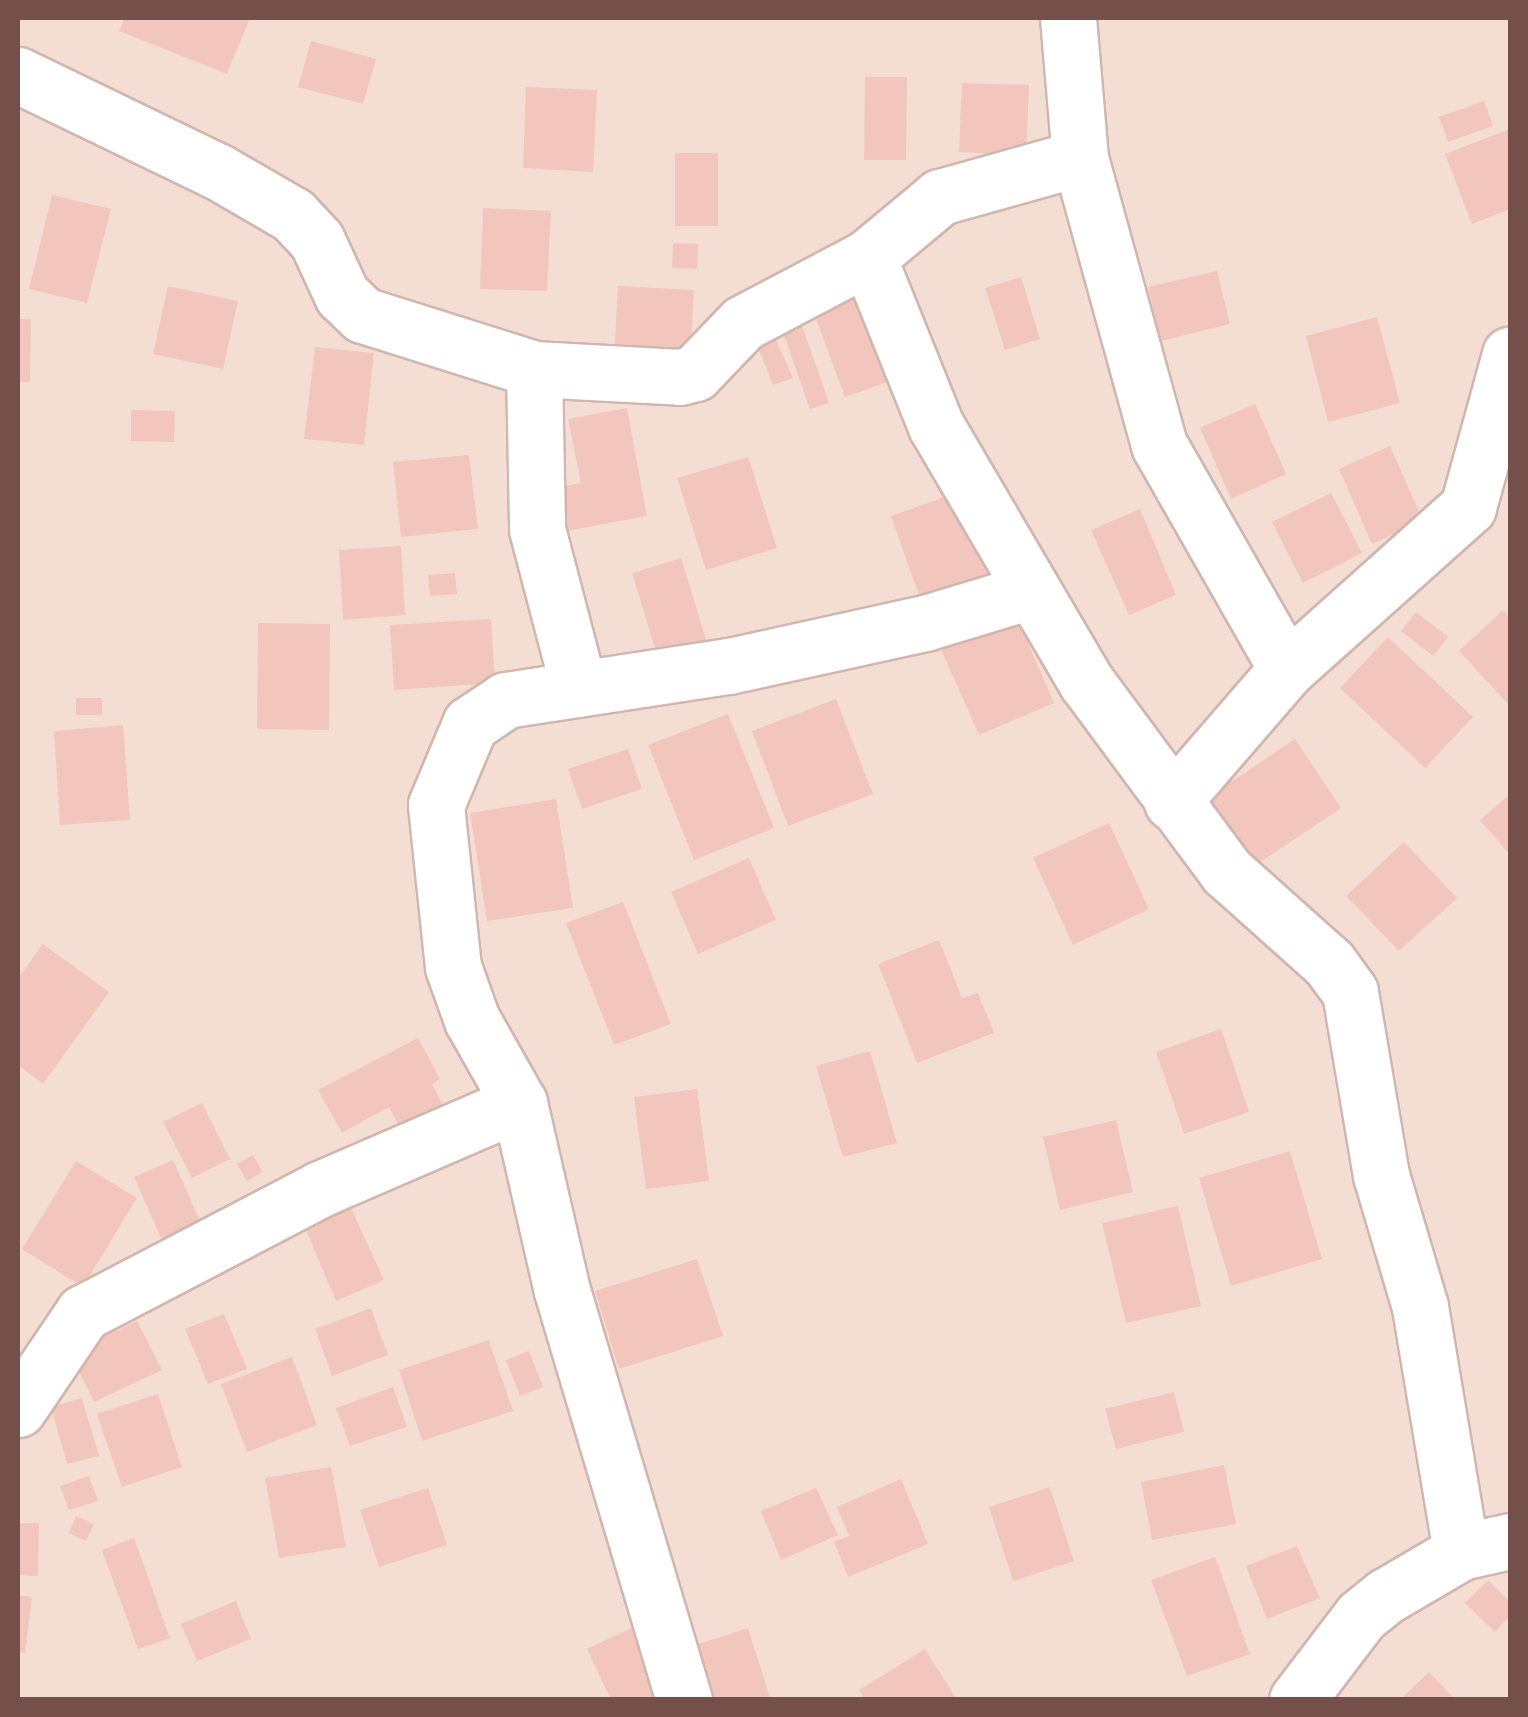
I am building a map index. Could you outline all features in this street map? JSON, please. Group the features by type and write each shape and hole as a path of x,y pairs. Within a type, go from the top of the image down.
{"street":[{"path":"1068,18 1080,158 1159,445 1288,669"},
{"path":"18,75 216,170 292,216 317,241 342,294 363,315 534,370 664,377 695,372 744,324 868,257 940,197 972,183 1080,158"},
{"path":"868,257 936,426 1028,592 1172,802 1226,871 1329,963 1350,992 1380,1174 1486,1546 1361,1616 1296,1700"},
{"path":"1172,802 1288,669 1468,507 1510,355"},
{"path":"534,370 537,529 578,689"},
{"path":"684,1700 562,1291 518,1103 472,1020 453,967 436,804 470,724 506,700 801,651 1028,592"},
{"path":"18,1409 83,1312 320,1188 518,1103"}],"shaded area":[{"path":"18,18 1510,18 1510,1699 18,1699"}],"building":[{"path":"125,18 250,18 227,74 119,31"},
{"path":"311,41 376,59 363,104 298,87"},
{"path":"865,77 907,77 906,160 864,160"},
{"path":"962,83 1029,85 1026,156 959,152"},
{"path":"526,87 597,90 593,172 523,168"},
{"path":"1484,101 1493,126 1448,142 1439,117"},
{"path":"1510,129 1510,209 1472,224 1445,154"},
{"path":"675,153 718,153 718,226 675,226"},
{"path":"52,195 111,209 87,303 29,289"},
{"path":"483,208 551,211 547,291 480,289"},
{"path":"673,243 698,244 697,269 672,268"},
{"path":"1217,271 1230,324 1161,341 1148,287"},
{"path":"1021,277 1040,339 1005,350 985,288"},
{"path":"168,286 238,301 223,369 153,354"},
{"path":"618,286 694,290 690,362 614,358"},
{"path":"868,295 899,378 845,397 814,314"},
{"path":"1377,317 1400,403 1328,422 1306,336"},
{"path":"18,319 31,319 30,382 18,382"},
{"path":"801,323 829,403 810,409 782,330"},
{"path":"771,328 793,378 773,385 753,335"},
{"path":"315,347 374,353 364,445 304,439"},
{"path":"1255,404 1286,474 1231,499 1200,428"},
{"path":"627,408 647,516 561,532 553,488 581,483 568,419"},
{"path":"131,410 175,411 174,442 131,441"},
{"path":"1390,446 1423,521 1372,544 1339,469"},
{"path":"469,455 478,529 401,537 393,462"},
{"path":"748,457 777,548 706,570 677,478"},
{"path":"959,492 992,583 923,607 891,516"},
{"path":"1331,493 1362,553 1303,583 1272,522"},
{"path":"1140,509 1176,595 1129,615 1091,530"},
{"path":"401,546 405,615 343,620 339,550"},
{"path":"681,558 708,646 659,661 632,573"},
{"path":"455,573 457,594 430,596 428,575"},
{"path":"1503,610 1510,618 1510,706 1459,651"},
{"path":"1416,612 1448,637 1433,656 1401,631"},
{"path":"1016,615 1054,703 979,735 940,647"},
{"path":"491,619 495,683 394,690 390,625"},
{"path":"258,623 330,624 329,730 257,729"},
{"path":"1388,637 1473,717 1425,768 1340,688"},
{"path":"76,698 102,698 102,715 76,715"},
{"path":"836,699 873,794 788,826 752,731"},
{"path":"728,714 774,828 694,860 648,745"},
{"path":"123,725 130,820 60,825 54,731"},
{"path":"1295,739 1341,808 1247,871 1201,802"},
{"path":"628,749 642,789 582,809 568,769"},
{"path":"1510,794 1510,855 1480,820"},
{"path":"556,799 573,908 487,921 470,813"},
{"path":"1109,823 1149,909 1073,945 1033,858"},
{"path":"1404,842 1457,898 1399,951 1346,896"},
{"path":"749,858 776,920 698,954 671,892"},
{"path":"623,902 671,1024 614,1045 566,923"},
{"path":"939,940 962,998 978,993 994,1033 917,1063 878,964"},
{"path":"43,944 109,992 43,1084 18,1065 18,978"},
{"path":"1221,1029 1249,1112 1184,1134 1156,1052"},
{"path":"418,1038 440,1079 432,1084 448,1115 405,1137 389,1107 342,1133 318,1090"},
{"path":"870,1051 897,1143 843,1157 816,1066"},
{"path":"697,1089 709,1181 646,1189 634,1097"},
{"path":"202,1103 230,1159 192,1178 163,1122"},
{"path":"1116,1120 1133,1192 1060,1210 1043,1137"},
{"path":"1290,1151 1322,1259 1231,1286 1199,1178"},
{"path":"253,1155 263,1172 247,1181 237,1164"},
{"path":"173,1160 204,1230 165,1247 134,1177"},
{"path":"76,1161 137,1198 83,1287 22,1249"},
{"path":"1178,1206 1201,1306 1126,1323 1102,1223"},
{"path":"351,1208 384,1280 336,1301 305,1228"},
{"path":"697,1259 723,1336 619,1369 595,1291"},
{"path":"371,1308 388,1355 332,1376 315,1329"},
{"path":"224,1314 247,1369 208,1384 185,1329"},
{"path":"137,1321 162,1370 94,1402 70,1353"},
{"path":"489,1340 513,1411 422,1441 399,1370"},
{"path":"529,1351 543,1387 520,1396 506,1360"},
{"path":"292,1357 317,1425 247,1452 221,1384"},
{"path":"393,1387 407,1427 350,1446 336,1408"},
{"path":"1174,1392 1184,1432 1116,1449 1105,1409"},
{"path":"158,1394 182,1467 122,1487 97,1414"},
{"path":"82,1398 99,1456 67,1464 51,1407"},
{"path":"1224,1465 1236,1524 1152,1540 1141,1482"},
{"path":"331,1467 346,1547 279,1558 265,1478"},
{"path":"89,1476 98,1501 69,1510 60,1486"},
{"path":"901,1479 928,1544 848,1577 834,1542 849,1536 837,1507"},
{"path":"1050,1487 1074,1561 1013,1581 989,1507"},
{"path":"428,1488 447,1545 379,1567 360,1510"},
{"path":"816,1488 838,1535 781,1560 761,1511"},
{"path":"76,1516 94,1524 86,1541 69,1533"},
{"path":"18,1523 39,1523 38,1576 18,1575"},
{"path":"134,1538 170,1638 138,1649 102,1550"},
{"path":"1297,1546 1320,1598 1267,1619 1246,1566"},
{"path":"1215,1557 1250,1654 1187,1676 1151,1580"},
{"path":"1488,1580 1510,1602 1510,1616 1495,1632 1465,1603"},
{"path":"18,1595 32,1597 25,1653 18,1652"},
{"path":"236,1601 251,1639 197,1661 181,1624"},
{"path":"638,1625 675,1700 611,1700 587,1649"},
{"path":"748,1628 771,1700 700,1700 683,1649"},
{"path":"925,1649 957,1700 865,1700 859,1690"},
{"path":"1429,1672 1456,1700 1400,1700"}]}
